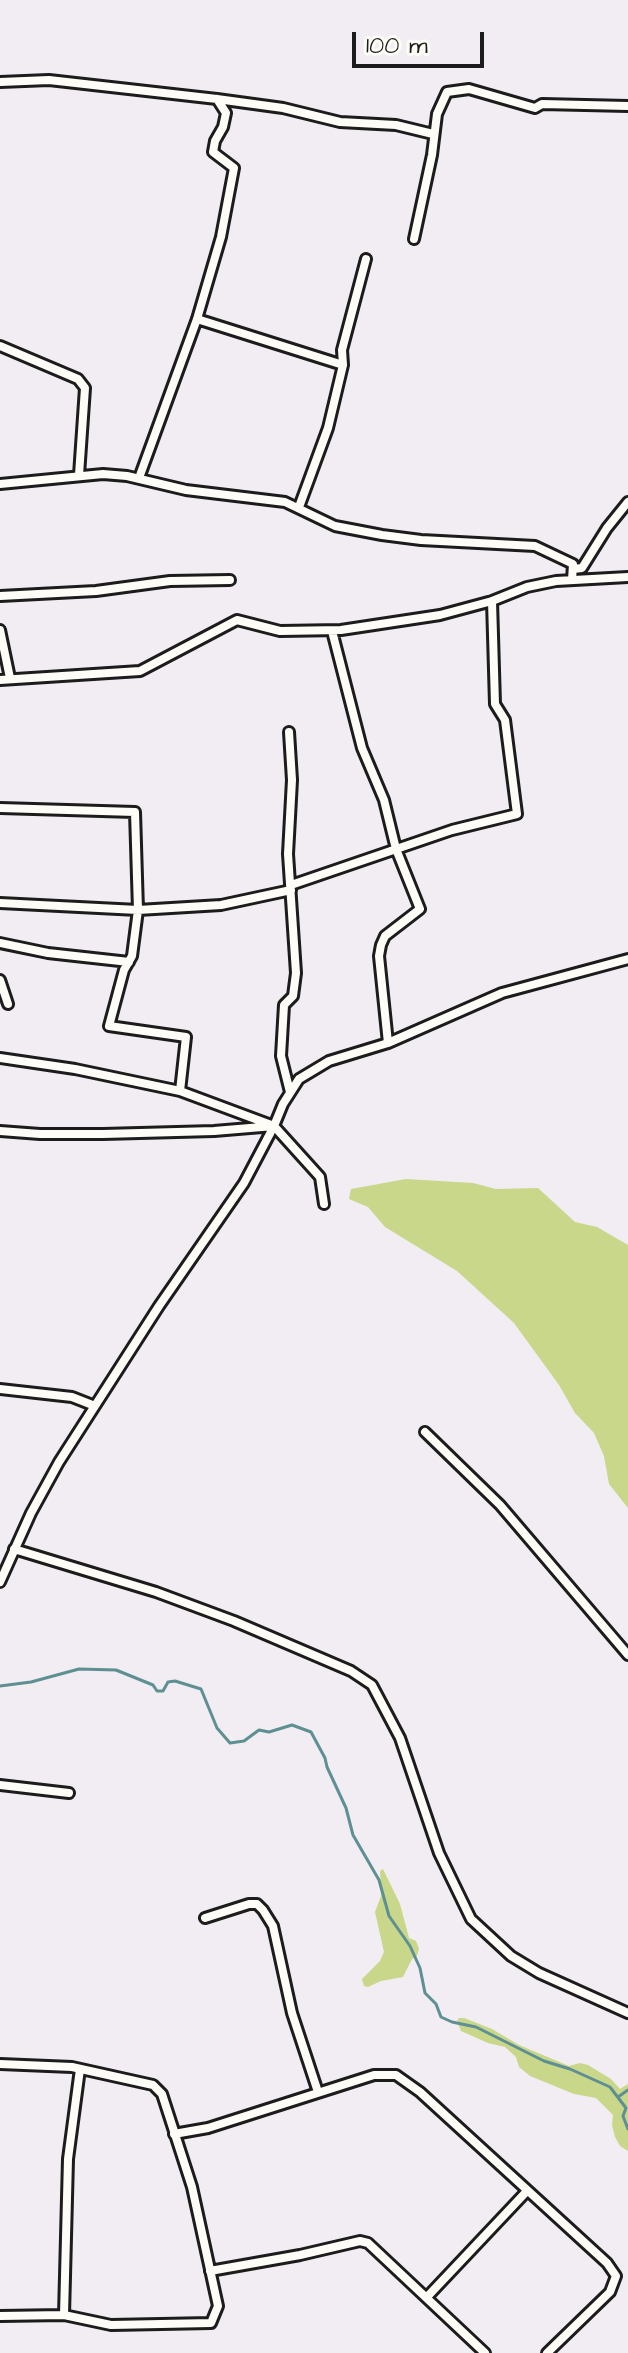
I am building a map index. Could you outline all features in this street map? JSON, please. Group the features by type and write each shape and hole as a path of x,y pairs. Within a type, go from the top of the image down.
{"street":[{"path":"0,82 49,80 217,99 283,108 340,122 396,125 433,134"},
{"path":"414,239 432,155 433,134 442,99 447,92 469,89 535,108 542,104 628,106"},
{"path":"139,478 197,319 221,237 234,168 213,152 226,113 217,99"},
{"path":"299,507 321,451 343,365 342,350 366,259"},
{"path":"197,319 343,365"},
{"path":"0,346 78,379 85,388 79,475"},
{"path":"0,484 79,475 139,478 186,490 257,498 299,507 335,526 382,535 535,546 573,564 572,580"},
{"path":"573,569 582,568 628,502"},
{"path":"0,630 5,679 140,671 237,620 280,631 332,631 394,624 492,601 527,587 572,580 628,577"},
{"path":"0,596 96,591 170,581 230,580"},
{"path":"0,903 138,910 221,905 291,888 452,830 517,814 505,720 495,704 492,601"},
{"path":"332,631 362,748 420,909 385,936 381,945 379,956 388,1043"},
{"path":"289,732 292,780 288,854 296,973 293,996 284,1005 281,1056 290,1092"},
{"path":"0,808 135,812 138,910 132,956 109,1026 186,1037 180,1091"},
{"path":"0,943 48,953 129,962"},
{"path":"0,1582 59,1462 217,1219 244,1183 299,1079 329,1061 388,1043 502,993 628,959"},
{"path":"0,980 8,1004"},
{"path":"0,1058 75,1069 180,1091 274,1126 320,1177 324,1204"},
{"path":"0,1131 103,1134 274,1126"},
{"path":"0,1389 72,1397 95,1406"},
{"path":"425,1432 500,1505 628,1655"},
{"path":"14,1549 156,1592 234,1621 351,1671 372,1685 400,1738 439,1853 471,1919 511,1956 539,1973 628,2013"},
{"path":"0,1785 69,1793"},
{"path":"205,1918 249,1904 257,1904 263,1910 273,1926 292,2013 318,2092"},
{"path":"0,2064 80,2069 153,2085 162,2094 192,2187 218,2306 211,2323 111,2325 64,2315 0,2316"},
{"path":"64,2315 68,2159 80,2069"},
{"path":"174,2134 208,2128 374,2075 396,2075 420,2092 607,2263 616,2276 610,2292 547,2353"},
{"path":"427,2297 527,2191"},
{"path":"210,2271 360,2241 368,2243 485,2353"}],"green space":[{"path":"406,1179 473,1183 496,1189 538,1188 575,1222 597,1227 628,1245 628,1508 609,1484 604,1456 594,1433 575,1413 559,1385 514,1323 457,1271 385,1227 368,1207 349,1199 351,1189"},
{"path":"383,1869 400,1904 409,1938 416,1941 419,1949 403,1977 368,1987 364,1986 362,1979 380,1961 384,1952 375,1912 381,1896 380,1871"},
{"path":"459,2018 492,2029 519,2045 569,2066 580,2063 588,2065 611,2079 620,2089 628,2084 628,2151 620,2146 615,2137 613,2115 596,2098 574,2094 530,2076 519,2067 516,2057 505,2047 461,2031 457,2021"}],"waterway":[{"path":"0,1686 31,1682 79,1669 116,1670 153,1685 157,1691 163,1691 168,1682 175,1681 201,1689 217,1728 230,1743 244,1741 259,1730 269,1732 292,1725 311,1732 346,1808 353,1835 379,1880 389,1916 410,1946 420,1968 425,1993 436,2004 441,2017 476,2027 544,2061 610,2087 626,2108 623,2116 628,2129"},
{"path":"618,2097 628,2090"}]}
